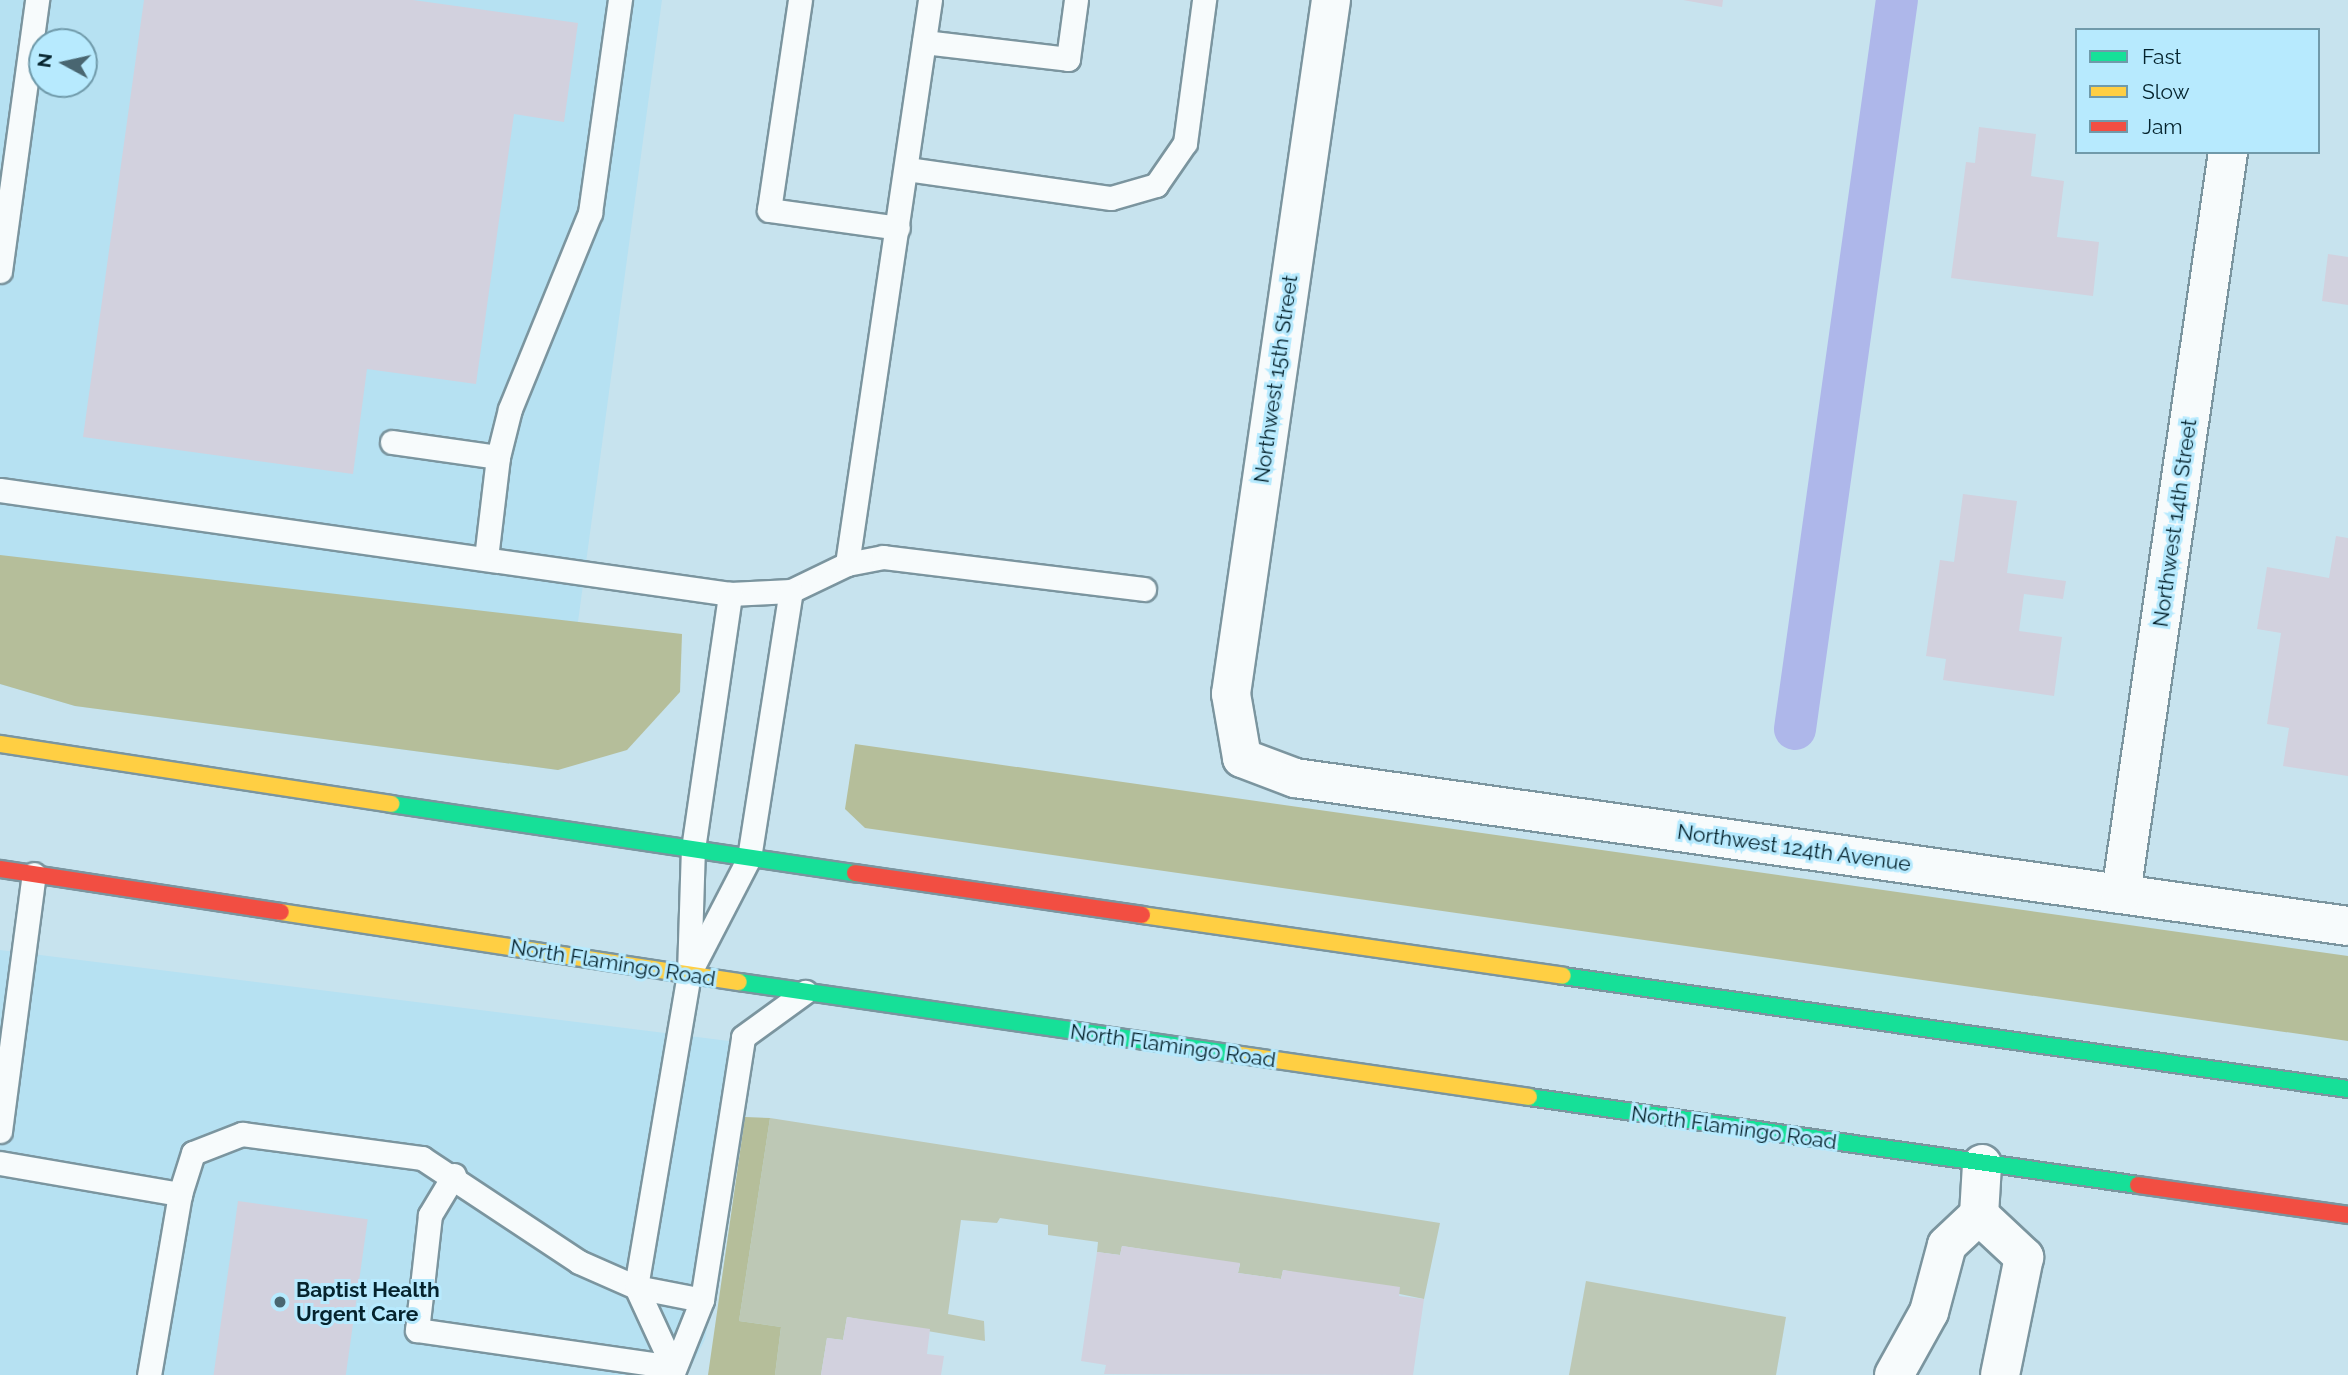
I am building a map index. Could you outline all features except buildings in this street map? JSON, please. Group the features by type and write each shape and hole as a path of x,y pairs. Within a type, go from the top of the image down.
{"highway":[{"path":"0,744 749,858 2348,1089"},
{"name":"North Flamingo Road","path":"0,869 805,992 2348,1215"}],"street":[{"name":"Northwest 15th Street","path":"1242,758 1231,694 1331,0"},
{"name":"Northwest 14th Street","path":"2121,894 2228,154"},
{"name":"Northwest 124th Avenue","path":"1242,758 1295,778 2348,926"},
{"path":"1916,1375 1928,1312 1947,1245 1979,1215 1982,1164"},
{"path":"1979,1215 2024,1257 2000,1375"},
{"path":"1894,1375 1928,1312"}],"lane":[{"path":"0,271 10,123 37,0"},
{"path":"485,558 498,457 510,409 590,213 620,0"},
{"path":"800,0 769,210 898,228"},
{"path":"847,564 930,0"},
{"path":"924,42 1068,60 1076,0"},
{"path":"907,169 1111,198 1156,185 1185,143 1204,0"},
{"path":"391,442 498,457"},
{"path":"0,490 730,594 791,591 847,564 883,557 1144,589"},
{"path":"689,974 749,858 791,591"},
{"path":"673,1371 636,1287 689,974 693,849 730,594"},
{"path":"0,1131 34,874"},
{"path":"673,1371 702,1300 743,1037 805,992"},
{"path":"149,1375 180,1194 193,1153 242,1134 422,1158 454,1175 579,1262 636,1287 702,1300"},
{"path":"0,1163 180,1194"},
{"path":"454,1175 430,1215 417,1330 673,1371"}],"shaded area":[{"path":"0,0 662,0 558,770 75,706 0,684"},
{"path":"0,950 753,1044 705,1339 687,1375 0,1375"}],"green space":[{"path":"0,555 682,634 680,692 627,750 558,770 75,706 0,684"},
{"path":"855,744 2348,956 2348,1041 865,828 845,809"},
{"path":"745,1117 770,1118 739,1321 781,1327 775,1375 708,1375"},
{"path":"770,1118 1440,1223 1424,1299 1283,1270 1281,1279 1238,1273 1240,1264 1122,1246 1120,1255 1097,1252 1098,1242 1048,1235 1048,1225 1000,1218 997,1223 961,1220 948,1314 984,1321 985,1341 847,1317 843,1340 827,1338 821,1375 775,1375 781,1327 739,1321"},
{"path":"1586,1281 1786,1317 1776,1375 1569,1375"}],"waterway":[{"path":"1795,729 1897,0"}],"traffic: fast":[{"path":"391,804 855,873"},
{"path":"1563,976 2348,1089"},
{"path":"739,982 1235,1054"},
{"path":"1529,1097 2138,1185"}],"traffic: slow":[{"path":"0,744 391,804"},
{"path":"281,912 739,982"},
{"path":"1142,915 1563,976"},
{"path":"1235,1054 1529,1097"}],"traffic: jam":[{"path":"0,869 281,912"},
{"path":"855,873 1142,915"},
{"path":"2138,1185 2348,1215"}],"place":[{"name":"Baptist Health Urgent Care","path":"280,1302"}]}
